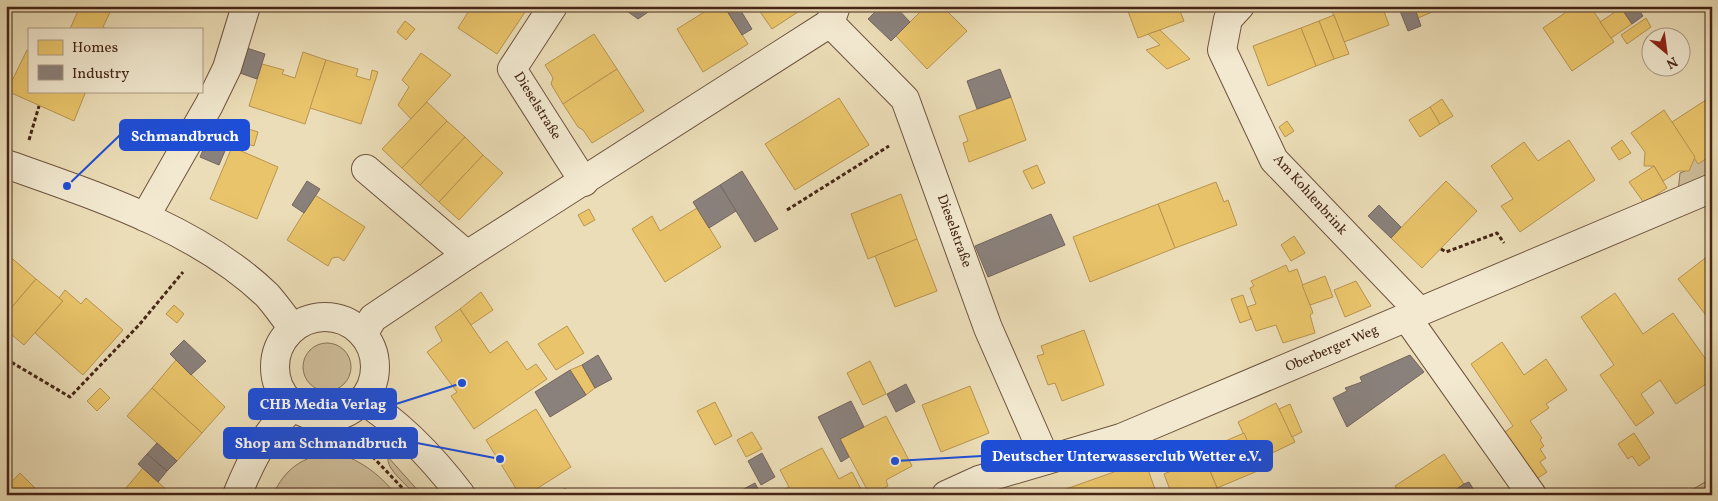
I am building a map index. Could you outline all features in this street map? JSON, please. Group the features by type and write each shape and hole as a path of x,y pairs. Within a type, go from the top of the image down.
{"street":[{"path":"145,217 209,105 227,68 246,6"},
{"name":"Dieselstraße","path":"553,6 512,69 584,182"},
{"name":"Am Kohlenbrink","path":"1240,6 1228,19 1222,50 1274,160 1414,315 1532,495"},
{"name":"Dieselstraße","path":"363,334 373,318 467,255 584,182 833,15 905,98 988,328 1046,460"},
{"path":"6,164 145,217 203,248 245,276 268,297 293,328"},
{"path":"366,169 467,255"},
{"name":"Oberberger Weg","path":"946,495 979,480 1121,438 1712,188"},
{"path":"313,318 335,318 351,324 363,334 371,346 375,370 369,390 362,400 349,411 333,417 316,417 294,407 278,387 274,363 278,347 293,328 313,318"},
{"path":"362,400 378,410 422,448 461,495"},
{"path":"237,495 255,453 273,429 294,407"}],"path":[{"path":"787,210 917,128"},
{"path":"1441,249 1446,252 1497,233 1522,269"},
{"path":"6,359 70,397 138,325 203,248"},
{"path":"273,429 298,449 330,444 372,456 408,495"}],"shaded area":[{"path":"1695,157 1712,157 1712,175 1678,192 1680,173 1685,171"},
{"path":"322,343 332,343 344,350 351,362 351,372 344,384 332,391 322,391 314,387 307,380 303,372 303,362 307,354 314,347"},
{"path":"331,452 359,462 383,480 396,495 273,495 283,478 296,465 312,457"},
{"path":"388,457 422,495 415,495 398,477 390,467"},
{"path":"1712,478 1712,495 1683,495"}],"building: Homes":[{"path":"80,6 113,6 103,27 105,28 70,28"},
{"path":"472,6 516,6 525,12 497,54 458,28"},
{"path":"714,6 724,6 748,44 703,72 677,29"},
{"path":"756,6 807,6 772,29"},
{"path":"926,6 942,6 967,31 927,69 896,36"},
{"path":"1126,6 1178,6 1184,21 1138,38"},
{"path":"1330,6 1382,6 1389,25 1344,42"},
{"path":"1414,6 1446,6 1418,18"},
{"path":"1575,6 1590,6 1614,42 1572,71 1543,28"},
{"path":"1621,8 1632,24 1611,38 1600,22"},
{"path":"1334,15 1349,54 1334,59 1319,21"},
{"path":"1646,18 1651,27 1640,28 1640,35 1627,44 1621,35"},
{"path":"405,21 415,29 406,40 397,32"},
{"path":"1319,21 1334,59 1316,66 1301,28"},
{"path":"1301,28 1316,66 1268,86 1253,46"},
{"path":"1160,30 1190,59 1167,69 1146,50 1160,45 1148,34"},
{"path":"594,34 617,69 563,104 551,84 553,78 545,65"},
{"path":"27,50 28,92 86,92 74,121 7,91"},
{"path":"303,52 326,60 305,124 249,106 262,64 284,70 282,74 295,78"},
{"path":"421,53 451,75 411,119 398,105 409,87 402,80"},
{"path":"326,60 358,69 356,76 370,80 372,70 378,72 361,124 310,108"},
{"path":"617,69 644,111 592,143 583,130 578,127 563,104"},
{"path":"1712,96 1712,155 1698,164 1672,122"},
{"path":"1011,97 1026,140 969,162 963,143 968,141 959,116"},
{"path":"839,98 869,145 795,190 765,144"},
{"path":"1442,99 1453,116 1440,124 1430,107"},
{"path":"427,102 447,121 402,168 382,149"},
{"path":"1430,107 1440,124 1420,137 1409,120"},
{"path":"1664,110 1695,157 1689,171 1679,171 1663,181 1654,166 1644,166 1645,152 1631,133"},
{"path":"447,121 465,137 420,185 402,168"},
{"path":"1287,121 1294,131 1285,137 1279,127"},
{"path":"239,126 258,132 254,146 235,140"},
{"path":"465,137 483,155 439,202 420,185"},
{"path":"1569,140 1595,180 1520,232 1501,206 1513,199 1491,166 1524,142 1538,161"},
{"path":"1622,140 1631,153 1619,160 1611,148"},
{"path":"232,147 278,167 257,219 210,199"},
{"path":"483,155 503,173 459,220 439,202"},
{"path":"1037,165 1045,183 1032,189 1023,171"},
{"path":"1654,166 1667,188 1644,203 1629,182"},
{"path":"1446,181 1477,211 1422,268 1391,238"},
{"path":"1216,182 1224,202 1228,200 1237,225 1175,248 1158,204"},
{"path":"901,194 917,239 868,259 851,214"},
{"path":"315,195 365,227 344,261 338,257 332,258 328,266 287,240"},
{"path":"1158,204 1175,248 1090,282 1073,237"},
{"path":"697,208 721,247 665,282 632,229 652,216 660,231"},
{"path":"589,209 595,220 584,226 578,215"},
{"path":"1294,236 1305,253 1291,261 1281,245"},
{"path":"917,239 937,291 895,307 875,256"},
{"path":"7,254 36,279 6,314 6,273 11,267 6,263"},
{"path":"1708,256 1712,261 1712,323 1678,279"},
{"path":"6,263 11,267 6,273"},
{"path":"1286,265 1289,272 1297,269 1313,313 1310,315 1315,333 1283,343 1276,325 1256,331 1247,307 1256,304 1250,288 1254,286 1251,281"},
{"path":"1325,276 1333,297 1310,305 1302,285"},
{"path":"36,279 63,301 24,345 6,330 6,314"},
{"path":"1356,281 1371,306 1345,317 1334,290"},
{"path":"65,290 81,304 86,298 123,330 83,375 35,333 63,301 59,298"},
{"path":"481,292 493,310 471,325 460,309"},
{"path":"1615,293 1643,334 1673,313 1712,368 1712,380 1676,404 1660,380 1641,394 1654,413 1636,426 1600,375 1614,365 1581,317"},
{"path":"1243,295 1251,319 1240,323 1231,299"},
{"path":"174,305 184,314 177,323 166,314"},
{"path":"460,309 490,353 507,341 527,370 536,364 547,379 474,429 451,396 457,392 427,352 442,341 435,327"},
{"path":"567,326 584,353 556,370 538,344"},
{"path":"1084,330 1104,385 1062,401 1055,383 1048,385 1037,356 1044,354 1041,346"},
{"path":"1502,342 1524,375 1546,359 1567,390 1546,404 1549,408 1530,421 1542,438 1540,440 1544,446 1540,449 1546,458 1540,462 1547,472 1535,480 1498,437 1513,426 1471,364"},
{"path":"176,360 225,407 202,433 152,388"},
{"path":"870,361 886,394 863,405 847,373"},
{"path":"582,365 595,388 586,395 570,370"},
{"path":"970,386 989,433 941,452 922,405"},
{"path":"100,388 110,398 97,411 87,401"},
{"path":"152,388 202,433 177,461 127,416"},
{"path":"715,402 732,436 715,445 697,411"},
{"path":"1276,403 1295,442 1256,461 1238,422"},
{"path":"1290,404 1302,432 1292,437 1279,409"},
{"path":"536,409 571,467 527,495 520,495 486,440"},
{"path":"886,416 912,466 886,480 888,486 870,495 840,439"},
{"path":"752,432 762,449 746,457 737,440"},
{"path":"1244,433 1260,470 1217,488 1202,451"},
{"path":"1634,433 1650,458 1639,466 1632,456 1628,459 1618,444"},
{"path":"822,448 839,479 852,472 862,491 855,495 783,495 781,491 789,487 780,470"},
{"path":"1444,454 1464,484 1448,495 1401,495 1395,486"},
{"path":"1204,457 1220,495 1172,495 1164,474"},
{"path":"1145,461 1156,492 1148,495 1049,495"},
{"path":"143,468 158,482 172,495 120,495"},
{"path":"20,473 37,490 32,495 15,495 7,487"}],"building: Industry":[{"path":"620,6 646,6 651,10 638,19"},
{"path":"734,6 738,6 752,29 742,35 727,11"},
{"path":"881,6 895,6 910,22 891,41 868,19"},
{"path":"1398,6 1414,6 1421,26 1408,31"},
{"path":"1501,6 1516,6 1504,12"},
{"path":"1620,6 1636,6 1643,16 1632,24"},
{"path":"247,48 265,54 257,79 240,73"},
{"path":"1000,69 1011,97 977,109 967,81"},
{"path":"211,132 230,139 219,165 200,157"},
{"path":"742,171 778,229 755,242 720,185"},
{"path":"307,181 320,189 304,213 292,205"},
{"path":"720,185 736,211 709,228 693,202"},
{"path":"1379,205 1401,227 1391,238 1368,216"},
{"path":"1051,214 1065,245 988,277 975,246"},
{"path":"184,340 206,361 191,375 170,354"},
{"path":"598,355 612,379 595,388 582,365"},
{"path":"1410,355 1424,372 1347,427 1333,398 1347,391 1345,388 1362,382 1360,377"},
{"path":"570,370 586,395 550,417 535,392"},
{"path":"906,384 915,402 896,412 887,394"},
{"path":"851,401 864,427 840,439 849,457 841,462 818,417"},
{"path":"157,443 177,461 167,471 147,454"},
{"path":"762,453 775,477 761,485 748,461"},
{"path":"147,454 167,471 158,482 138,464"},
{"path":"1469,482 1477,495 1448,495 1464,484"},
{"path":"755,483 761,495 742,495 740,491"},
{"path":"565,488 568,495 555,495"}],"place":[{"name":"Schmandbruch","path":"67,186"},
{"name":"CHB Media Verlag","path":"462,383"},
{"name":"Shop am Schmandbruch","path":"500,459"},
{"name":"Deutscher Unterwasserclub Wetter e.V.","path":"895,461"}]}
